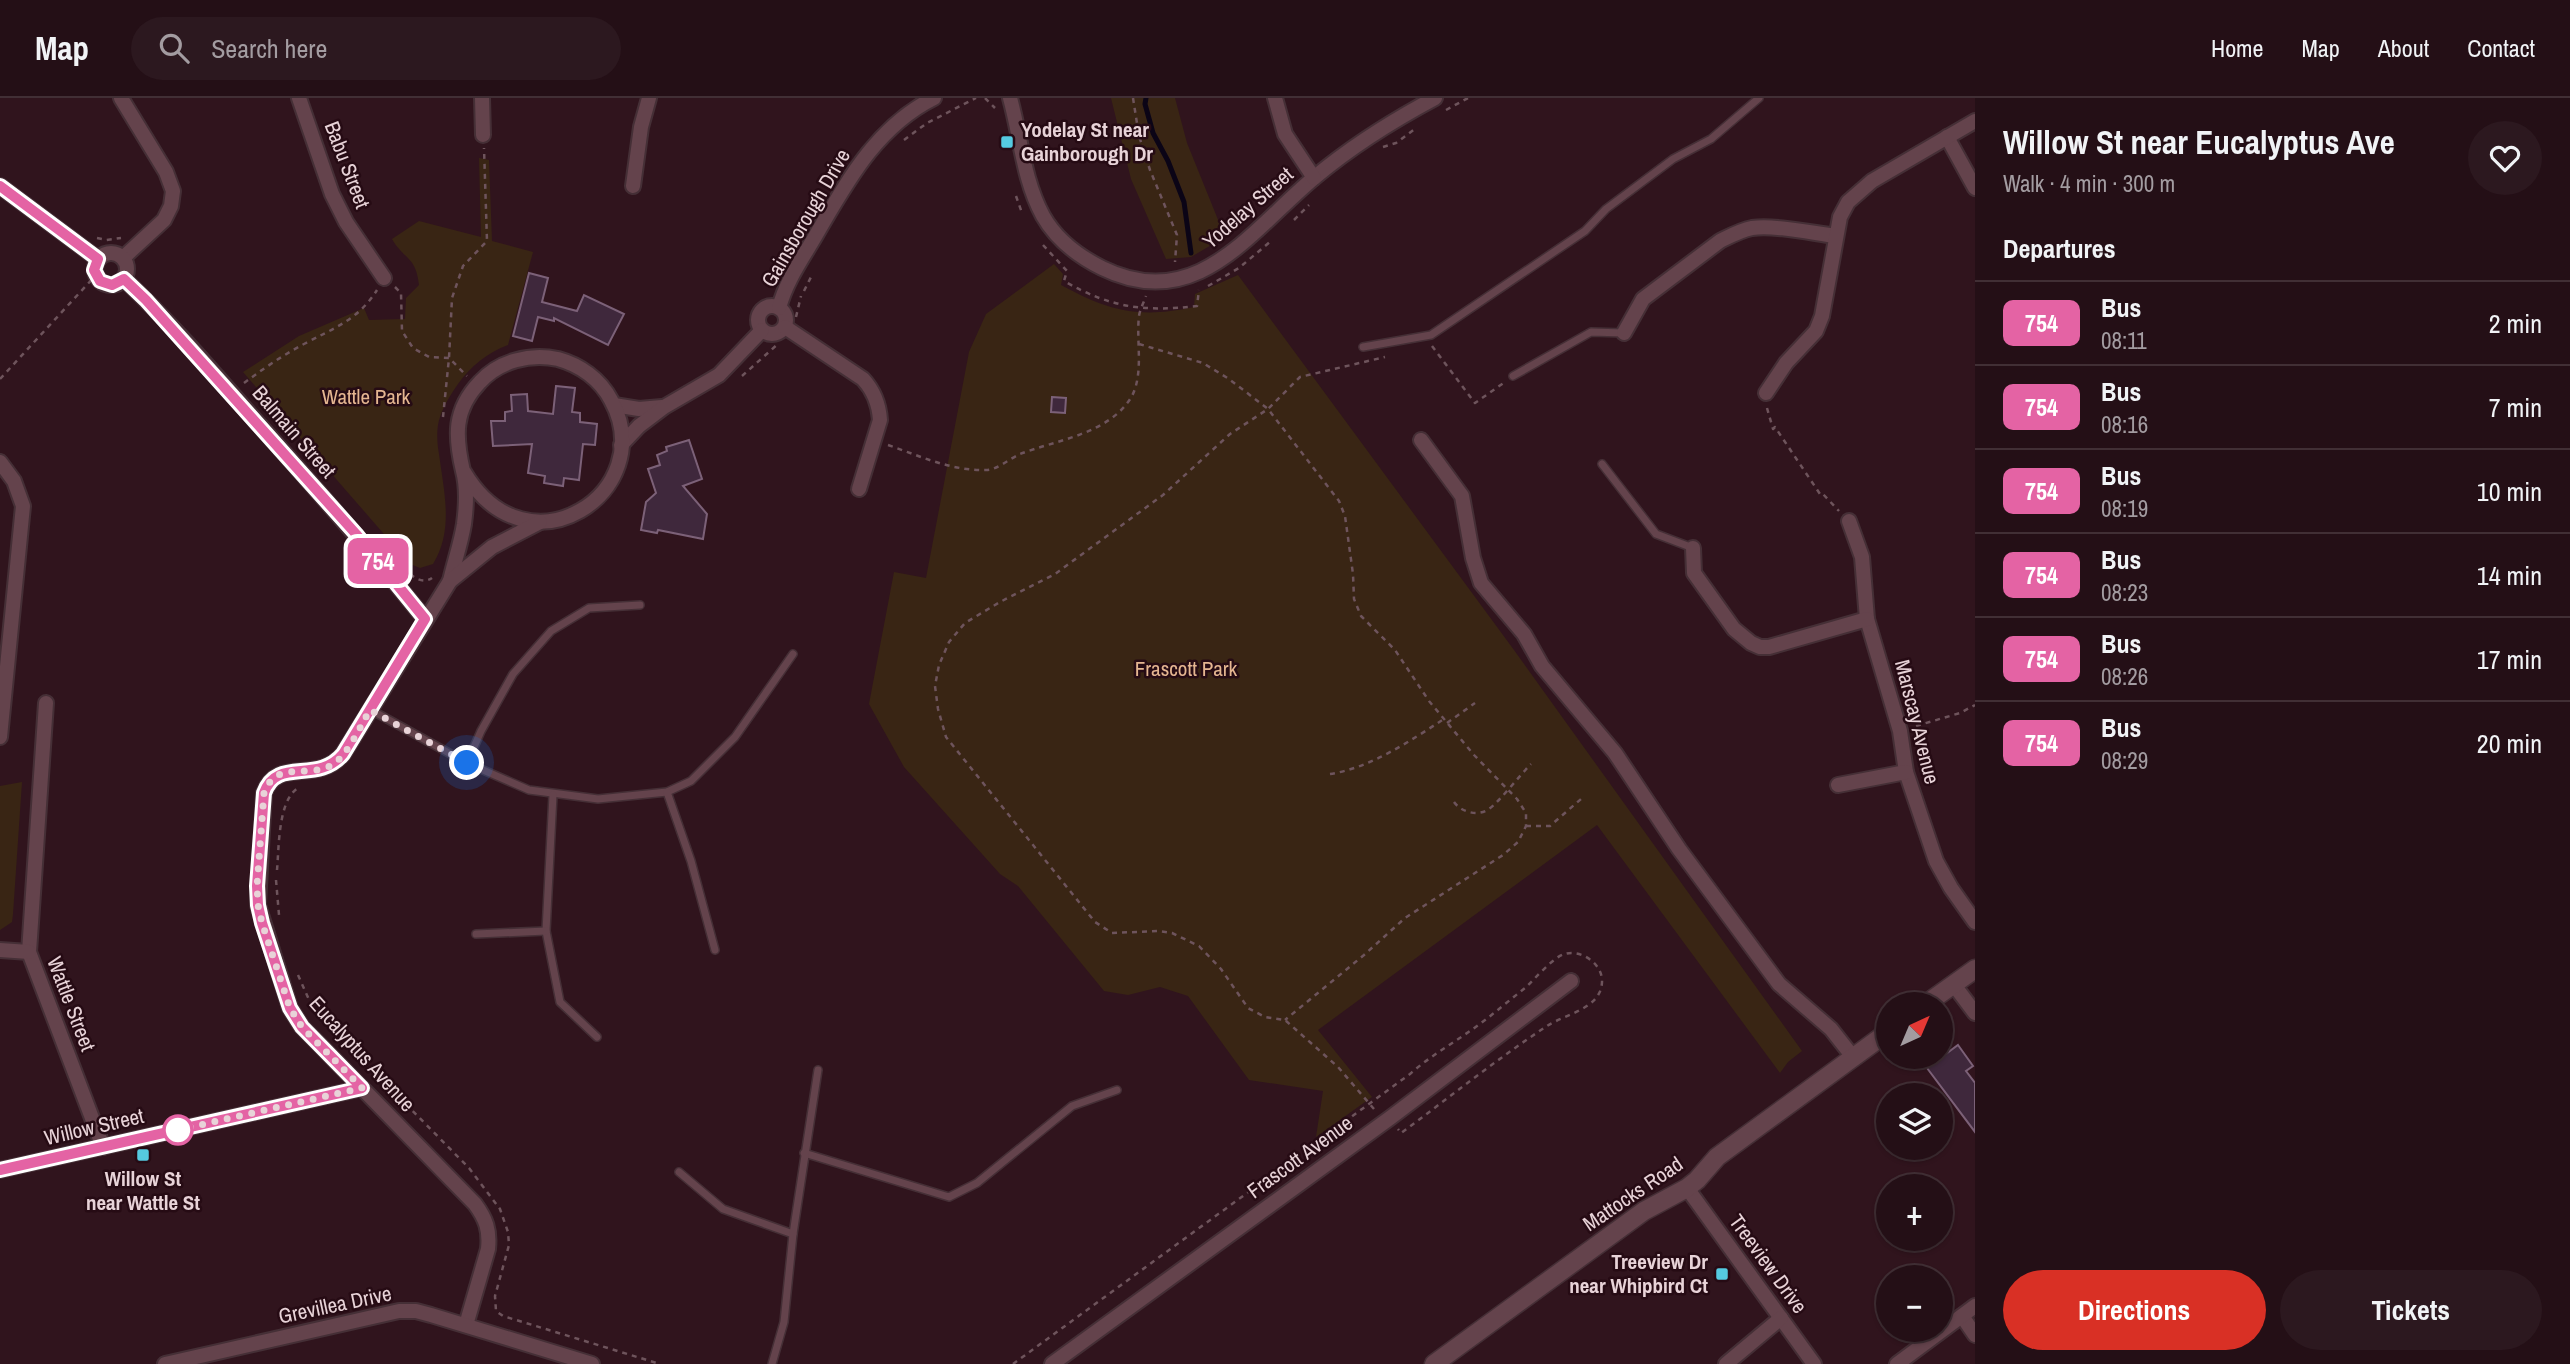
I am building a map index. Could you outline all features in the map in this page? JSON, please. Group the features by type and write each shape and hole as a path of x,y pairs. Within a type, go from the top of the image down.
{"street":[{"path":"121,98 166,173 173,191 171,206 164,220 123,258"},
{"name":"Babu Street","path":"299,98 332,194 352,231 384,278"},
{"path":"482,98 483,135"},
{"path":"632,186 641,127 649,98"},
{"name":"Gainsborough Drive","path":"779,307 788,282 863,159 897,123 934,98"},
{"name":"Yodelay Street","path":"1010,98 1030,186 1049,225 1069,246 1096,265 1114,274 1152,281 1199,273 1224,259 1314,178 1372,134 1435,98"},
{"path":"1275,98 1285,134 1314,178"},
{"path":"1766,393 1786,363 1816,331 1819,324 1843,210 1859,190 1975,121"},
{"path":"1947,137 1975,188"},
{"path":"0,186 98,259"},
{"path":"1624,333 1643,299 1732,234 1751,228 1766,228 1836,236"},
{"path":"110,252 123,258 127,266 124,279 112,285 100,281 96,275 95,264 98,259 110,252"},
{"name":"Balmain Street","path":"124,279 232,393 356,534 425,619"},
{"path":"762,330 758,318 762,310 771,306 779,307 785,314 786,328"},
{"path":"762,330 775,334 786,328"},
{"path":"786,328 871,387 880,419 859,489"},
{"path":"621,445 639,426 664,407 719,375 762,330"},
{"path":"370,710 450,581 492,547 540,522 573,515 600,496 617,467 621,445 620,425 614,405 603,388 588,373 570,363 551,358 510,362 492,372 476,386 465,403 458,422 458,453 464,472 480,496 494,508 519,519 540,522"},
{"path":"614,405 639,409 664,407"},
{"path":"1421,440 1462,496 1473,558 1481,583 1524,634 1542,666 1615,753 1679,849 1773,976 1832,1030 1853,1057"},
{"path":"0,462 15,481 23,506 0,737"},
{"path":"450,581 464,524 464,472"},
{"name":"Marscay Avenue","path":"1849,521 1862,557 1867,619 1900,731 1906,772 1936,861 1975,922"},
{"path":"1693,548 1694,573 1734,629 1760,647 1769,647 1867,619"},
{"name":"Wattle Street","path":"46,704 29,952 103,1147"},
{"name":"Eucalyptus Avenue","path":"370,710 335,763 324,769 278,775 268,781 264,793 258,905 290,1008 302,1027 475,1204 487,1223 490,1236 488,1249 466,1325"},
{"path":"1838,785 1906,772"},
{"path":"0,950 29,952"},
{"path":"1944,992 1975,970"},
{"name":"Frascott Avenue","path":"1052,1364 1385,1121 1571,981"},
{"path":"1954,985 1975,1013"},
{"name":"Mattocks Road","path":"1434,1364 1644,1211 1698,1180 1717,1157 1876,1041"},
{"name":"Willow Street","path":"0,1170 362,1088"},
{"name":"Treeview Drive","path":"1687,1188 1814,1364"},
{"path":"1897,1364 1975,1306"},
{"name":"Grevillea Drive","path":"165,1364 399,1311 416,1311 592,1364"},
{"path":"1962,1316 1975,1335"},
{"path":"1726,1364 1781,1318"}],"lane":[{"path":"1363,347 1431,335 1575,238 1606,209 1673,159 1711,139 1759,98"},
{"path":"1513,376 1591,332 1624,333"},
{"path":"1602,464 1656,534 1693,548"},
{"path":"467,763 481,731 513,674 551,631 589,608 639,605"},
{"path":"370,710 467,763 529,790 598,799 667,792 691,780 735,737 793,654"},
{"path":"667,792 691,861 715,950"},
{"path":"553,795 545,931 560,1002 597,1037"},
{"path":"476,934 545,931"},
{"path":"772,1364 784,1322 793,1234 818,1070"},
{"path":"804,1153 949,1197 977,1183 1072,1106 1117,1090"},
{"path":"679,1172 723,1209 793,1234"}],"path":[{"path":"900,143 927,123 976,98"},
{"path":"1133,98 1139,136 1177,235 1173,279"},
{"path":"1446,110 1468,98"},
{"path":"988,99 996,109"},
{"path":"1375,153 1396,143 1426,121"},
{"path":"483,135 487,242"},
{"path":"1013,187 1024,215"},
{"path":"1292,221 1309,205"},
{"path":"1037,237 1067,271 1064,281 1094,296 1141,309 1164,309 1197,306 1200,289 1239,268 1277,235"},
{"path":"733,384 774,348 797,316 801,295 813,274"},
{"path":"0,379 96,275"},
{"path":"241,386 302,345 345,324 367,306 384,278 401,293 402,331 413,348 429,357 449,358 476,386"},
{"path":"875,440 952,468 989,470 1026,452 1081,434 1117,413 1131,396 1137,379 1141,309 1152,281"},
{"path":"1139,344 1203,363 1268,409 1339,501 1345,516 1354,599 1361,616 1395,650 1447,723 1526,813 1526,826 1518,842 1503,855 1405,918 1285,1020"},
{"path":"1431,346 1475,404 1513,376"},
{"path":"1385,1121 1338,1067 1285,1020 1265,1017 1248,1008 1212,958 1186,938 1158,931 1112,933 1095,922 946,737 935,686 939,664 949,642 965,623 1055,574 1163,495 1230,434 1268,409 1304,375 1392,355"},
{"path":"1766,393 1768,419 1773,429 1775,427 1788,445 1820,495 1822,493 1849,521"},
{"path":"1447,723 1475,703"},
{"path":"1900,731 1960,713 1975,705"},
{"path":"1330,774 1343,772 1381,756 1444,719"},
{"path":"1454,802 1461,809 1477,813 1489,809 1531,764"},
{"path":"279,920 276,879 284,811 292,791 306,786"},
{"path":"1526,826 1550,827 1581,799"},
{"path":"298,976 314,1011 469,1168 500,1209 508,1232 509,1245 495,1296 496,1311 503,1316 660,1364"}],"green space":[{"path":"1111,98 1175,98 1187,143 1225,237 1191,257 1166,259 1131,179"},
{"name":"Wattle Park","path":"479,158 489,160 492,241 533,252 508,345 487,356 468,372 450,396 440,417 437,440 446,510 444,538 433,564 420,568 410,564 243,372 299,336 364,308 369,320 405,319 406,298 419,285 412,263 392,239 419,221 481,237"},
{"name":"Frascott Park","path":"1054,264 1063,274 1061,285 1110,307 1140,312 1174,311 1194,307 1195,294 1238,275 1514,650 1802,1051 1788,1062 1780,1073 1597,825 1318,1030 1372,1097 1316,1137 1323,1091 1249,1080 1188,996 1160,987 1128,995 1104,991 1018,886 1000,874 904,767 869,704 894,572 926,578 969,352 986,314"},
{"path":"22,782 12,922 0,930 0,786"}],"building":[{"path":"529,273 548,278 542,302 577,311 584,295 624,314 608,345 554,318 554,321 538,317 532,341 513,336"},
{"path":"556,386 575,388 572,412 580,413 580,422 597,424 595,445 583,444 579,480 564,478 563,486 544,483 545,476 528,473 532,444 493,446 491,421 505,421 505,412 512,411 511,395 527,394 528,411 553,414"},
{"path":"1052,397 1066,398 1065,413 1051,412"},
{"path":"689,440 702,479 683,486 707,514 703,539 658,530 657,533 641,530 646,502 656,493 648,469 660,465 657,455 667,451 666,447"},
{"path":"1958,1045 1973,1066 1966,1071 1975,1083 1975,1132 1953,1103 1953,1083 1938,1083 1928,1069 1953,1069 1953,1049"}],"waterway":[{"path":"1146,98 1145,104 1153,133 1168,161 1184,202 1191,253"}],"bus line":[{"name":"754","path":"0,186 98,259 94,270 100,281 112,285 124,279 146,300 356,534 425,619 335,763 324,769 278,775 268,781 264,793 258,905 290,1008 302,1027 362,1088 0,1170"}],"place":[{"name":"Yodelay St near Gainborough Dr","path":"1007,142"},
{"name":"Willow St near Wattle St","path":"143,1155"},
{"name":"Treeview Dr near Whipbird Ct","path":"1722,1274"}],"route":[{"path":"178,1130 362,1088 302,1027 290,1008 262,923 257,886 264,793 268,781 289,772 324,769 335,763 370,710 467,763"}]}
